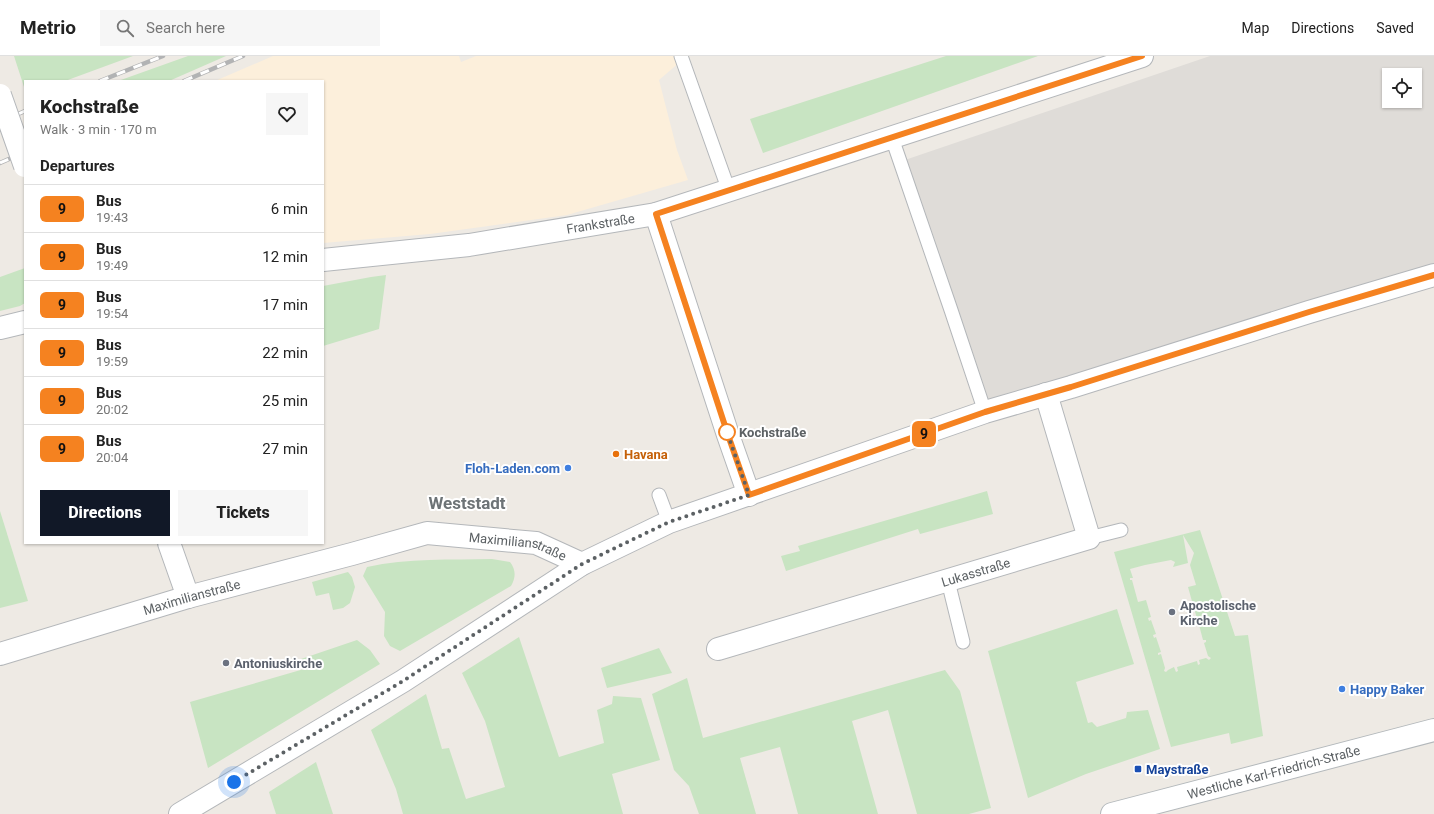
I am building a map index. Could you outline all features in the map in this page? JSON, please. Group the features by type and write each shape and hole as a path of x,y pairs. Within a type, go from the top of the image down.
{"street":[{"name":"Frankstraße","path":"324,260 469,245 656,214 1142,56"},
{"path":"0,95 24,163"},
{"path":"656,214 749,495"},
{"name":"Maximilianstraße","path":"0,654 188,597 352,554 427,532 536,544 582,564 669,522 985,412 1434,275"},
{"path":"0,328 24,322"},
{"path":"1046,394 1089,538"},
{"name":"Lukasstraße","path":"718,649 1089,538"},
{"path":"169,544 188,597"},
{"path":"180,814 403,681 582,564"},
{"name":"Westliche Karl-Friedrich-Straße","path":"1112,814 1434,730"}],"lane":[{"path":"681,56 729,191"},
{"path":"892,138 985,412"},
{"path":"659,495 669,522"},
{"path":"1089,538 1121,530"},
{"path":"948,581 963,642"}],"shaded area":[{"path":"273,56 459,56 461,62 476,56 687,56 659,80 677,150 688,180 567,215 430,234 324,243 324,80 217,80"},
{"path":"1210,56 1434,56 1434,282 980,412 899,162"}],"green space":[{"path":"14,56 133,56 68,80 24,80 24,87"},
{"path":"188,56 226,56 171,80 121,80"},
{"path":"946,56 1038,56 763,153 750,119"},
{"path":"24,268 24,304 0,311 0,277"},
{"path":"386,275 379,329 324,346 324,286"},
{"path":"987,491 993,514 920,534 918,529 786,571 781,556 800,551 798,546"},
{"path":"0,511 28,601 0,608"},
{"path":"1200,530 1235,636 1248,635 1263,736 1231,744 1229,733 1171,747 1114,552","holes":["1183,535 1194,553 1190,565 1196,585 1188,587 1193,605 1196,604 1197,607 1194,608 1198,622 1201,621 1202,625 1199,625 1203,640 1206,640 1204,643 1208,656 1211,658 1209,660 1206,658 1199,660 1200,664 1198,665 1197,661 1177,667 1178,671 1176,672 1174,667 1166,672 1164,671 1165,668 1161,654 1158,655 1158,653 1161,652 1156,637 1154,638 1153,635 1156,634 1151,620 1149,621 1148,618 1151,617 1146,600 1138,602 1132,580 1130,580 1130,578 1133,578 1130,569 1171,560 1175,562 1173,567 1188,563"]},
{"path":"492,559 510,562 515,574 511,586 400,651 390,646 384,636 385,612 363,576 367,567 398,562"},
{"path":"348,572 352,577 355,587 350,603 343,608 333,610 329,593 316,596 312,582"},
{"path":"1117,609 1134,664 1076,682 1088,723 1092,722 1097,727 1126,718 1127,712 1148,710 1160,749 1086,774 1028,798 988,651"},
{"path":"519,637 559,757 604,743 597,710 612,704 613,696 641,698 660,760 612,774 623,814 403,814 396,789 371,730 426,694 442,749 449,748 466,799 505,787 485,721 462,673"},
{"path":"357,640 370,650 380,664 208,768 190,702 304,669 301,659"},
{"path":"659,648 672,673 607,688 601,668"},
{"path":"945,670 960,691 991,808 969,814 917,814 888,710 852,721 878,814 798,814 780,747 740,758 756,814 699,814 689,786 674,770 652,694 687,678 703,738"},
{"path":"316,762 333,814 276,814 269,792"}],"railway":[{"path":"103,80 163,56"},
{"path":"186,80 243,56"},
{"path":"0,122 24,111"},
{"path":"0,163 24,152"}],"bus line":[{"name":"9","path":"1142,56 656,214 749,495 985,412 1434,275"}],"place":[{"name":"Kochstraße","path":"727,432"},
{"name":"Havana","path":"616,454"},
{"name":"Floh-Laden.com","path":"568,468"},
{"name":"Apostolische Kirche","path":"1172,612"},
{"name":"Antoniuskirche","path":"226,663"},
{"name":"Happy Baker","path":"1342,689"},
{"name":"Maystraße","path":"1138,769"}],"district":[{"name":"Weststadt","path":"467,503"}],"route":[{"path":"234,782 403,681 582,564 669,522 749,495 727,432"}]}
